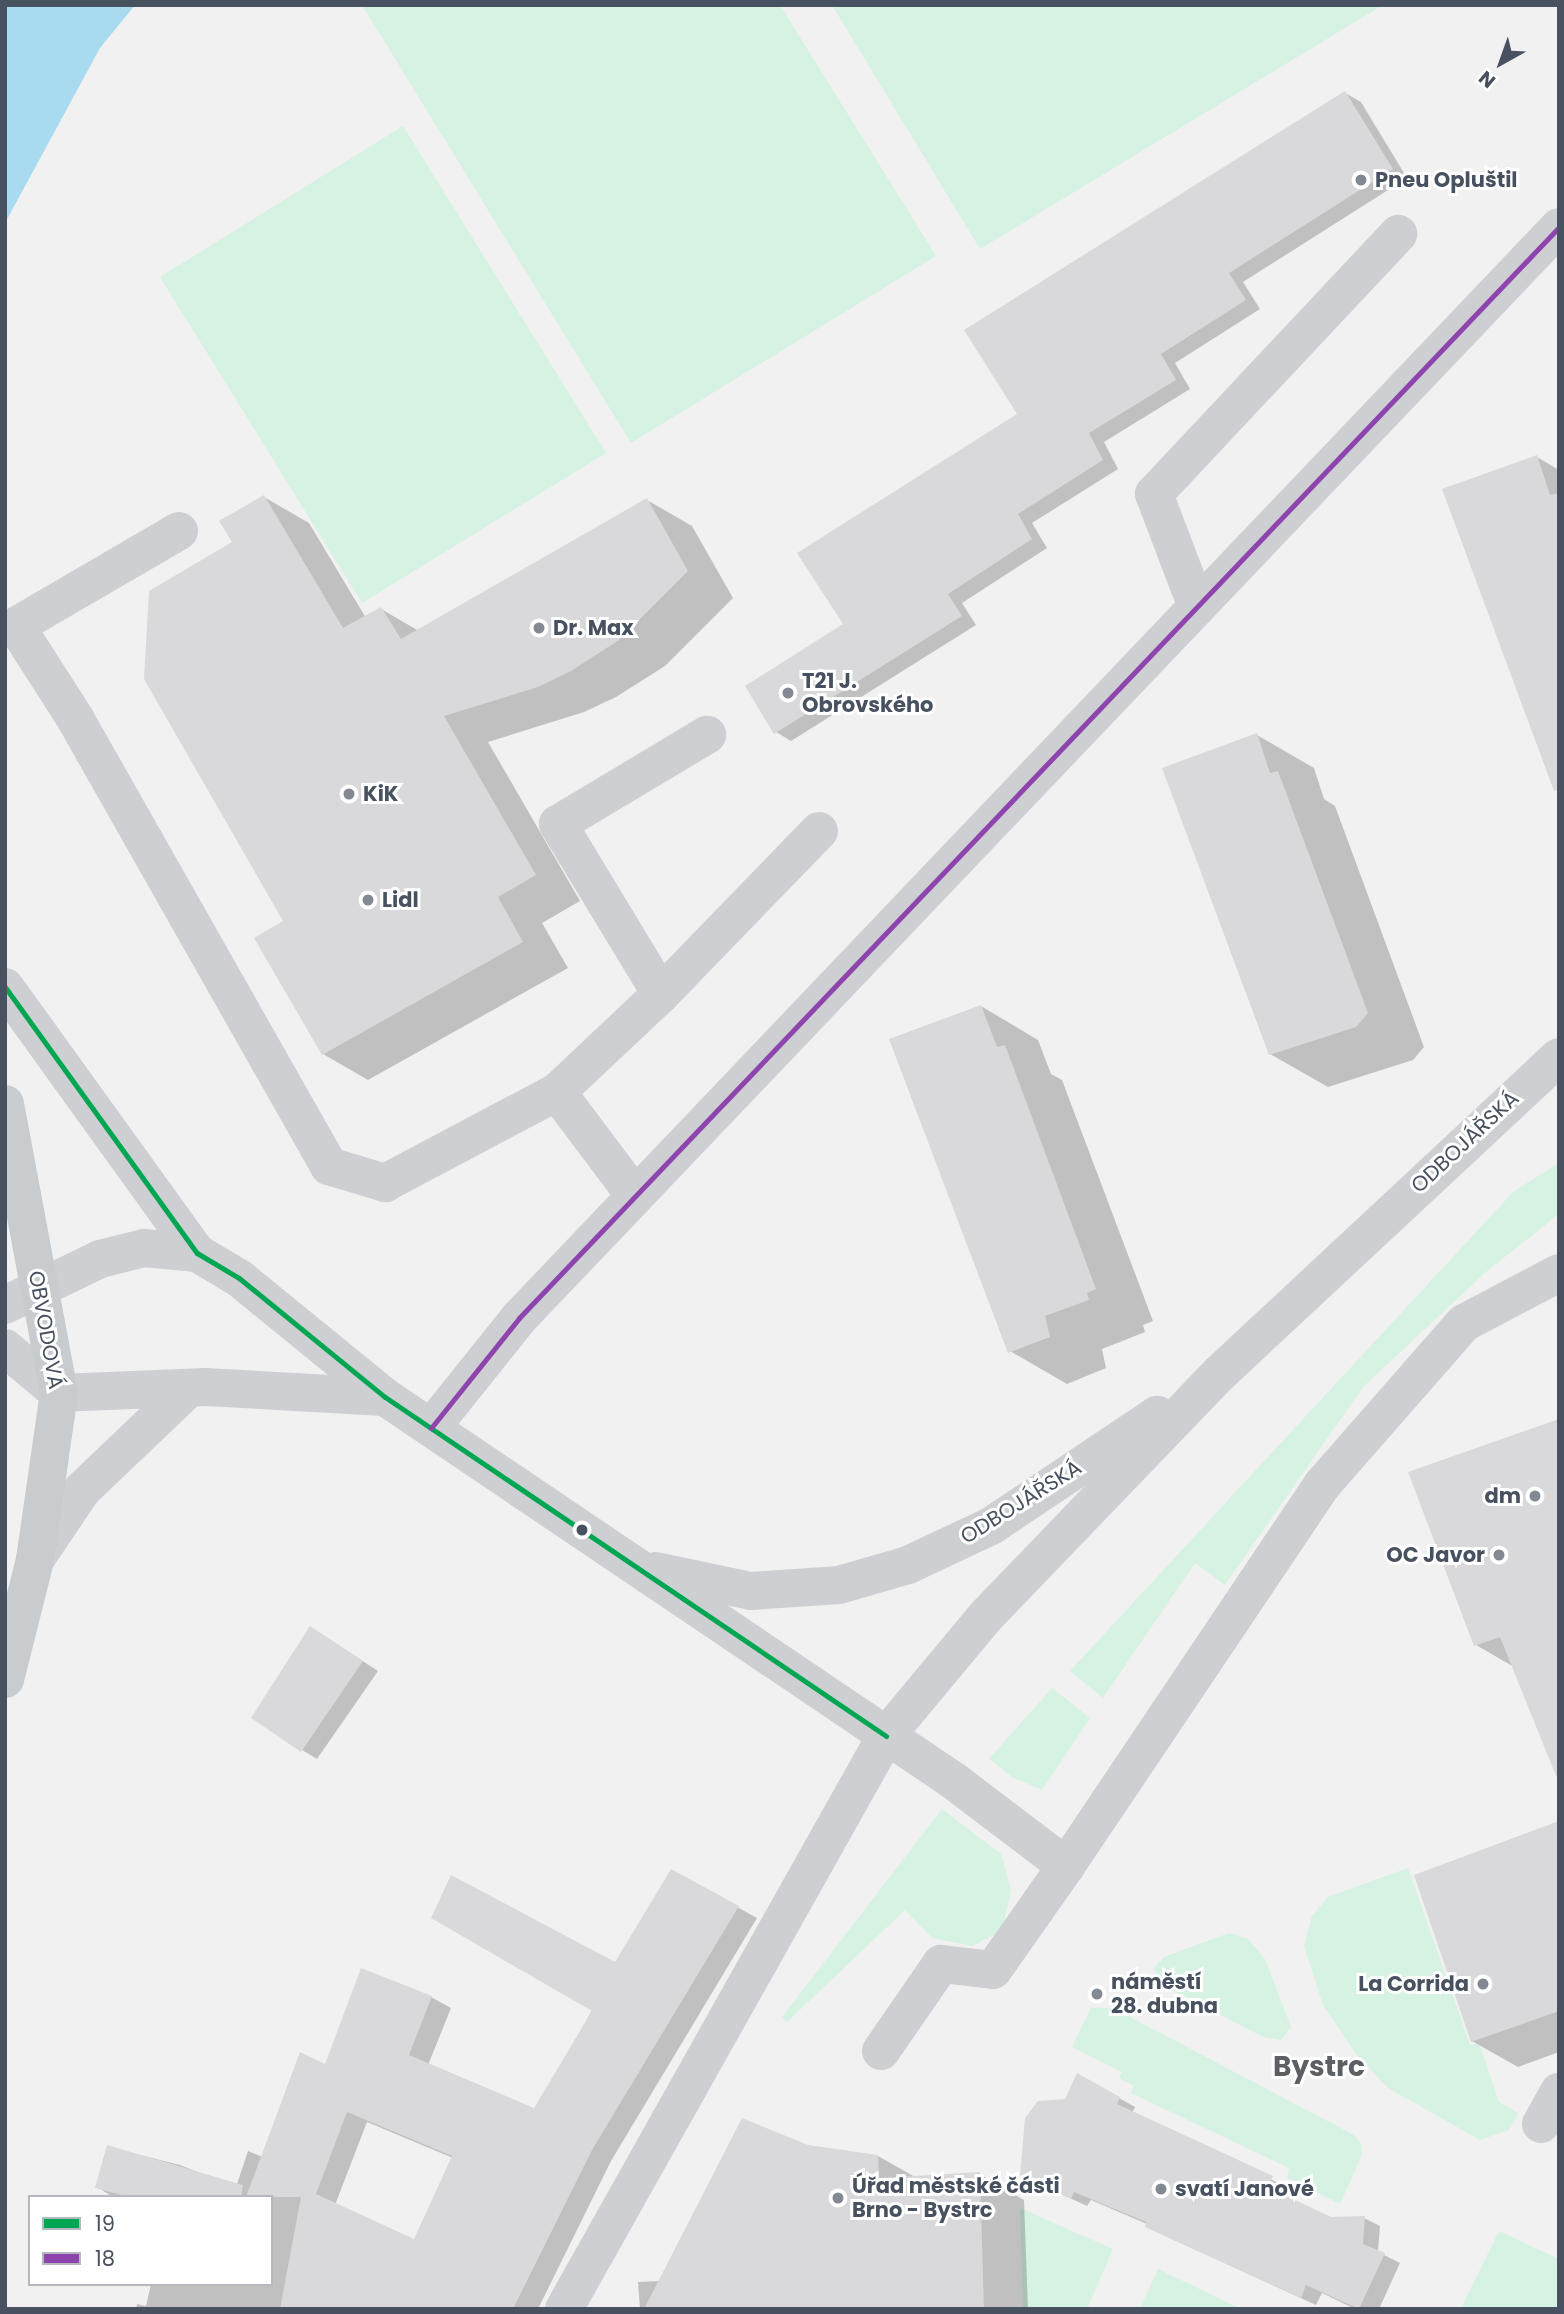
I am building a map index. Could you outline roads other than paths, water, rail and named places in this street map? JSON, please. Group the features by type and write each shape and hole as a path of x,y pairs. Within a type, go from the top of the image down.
{"main road":[{"name":"OBVODOVÁ","path":"5,1104 59,1393 35,1560 5,1679"}],"street":[{"path":"431,1428 519,1318 1559,227"},
{"path":"1197,607 1154,494 1398,234"},
{"path":"179,531 16,626 76,720 329,1166 385,1183 557,1092 661,993 819,831"},
{"path":"661,993 558,824 707,735"},
{"path":"5,987 197,1253 239,1278 385,1397 886,1736 1066,1866"},
{"name":"ODBOJÁŘSKÁ","path":"886,1736 986,1616 1220,1373 1559,1058"},
{"path":"557,1092 635,1196"},
{"path":"5,1305 39,1286 100,1259 144,1248 197,1253"},
{"path":"881,2051 941,1964 993,1970 1322,1485 1464,1323 1559,1273"},
{"path":"5,1348 59,1393 188,1390 385,1397"},
{"name":"ODBOJÁŘSKÁ","path":"638,1567 751,1591 839,1585 908,1565 991,1526 1220,1373"},
{"path":"35,1560 82,1490 131,1439 188,1390"},
{"path":"564,2309 886,1736"}],"water":[{"path":"5,5 135,5 100,48 5,223"}],"place":[{"name":"Pneu Opluštil","path":"1361,180"},
{"name":"Dr. Max","path":"539,628"},
{"name":"T21 J. Obrovského","path":"788,693"},
{"name":"KiK","path":"349,794"},
{"name":"Lidl","path":"368,900"},
{"name":"dm","path":"1535,1496"},
{"name":"OC Javor","path":"1499,1555"},
{"name":"La Corrida","path":"1483,1984"},
{"name":"náměstí 28. dubna","path":"1097,1994"},
{"name":"svatí Janové","path":"1161,2189"},
{"name":"Úřad městské části Brno - Bystrc","path":"838,2198"}],"district":[{"name":"Bystrc","path":"1319,2067"}]}
